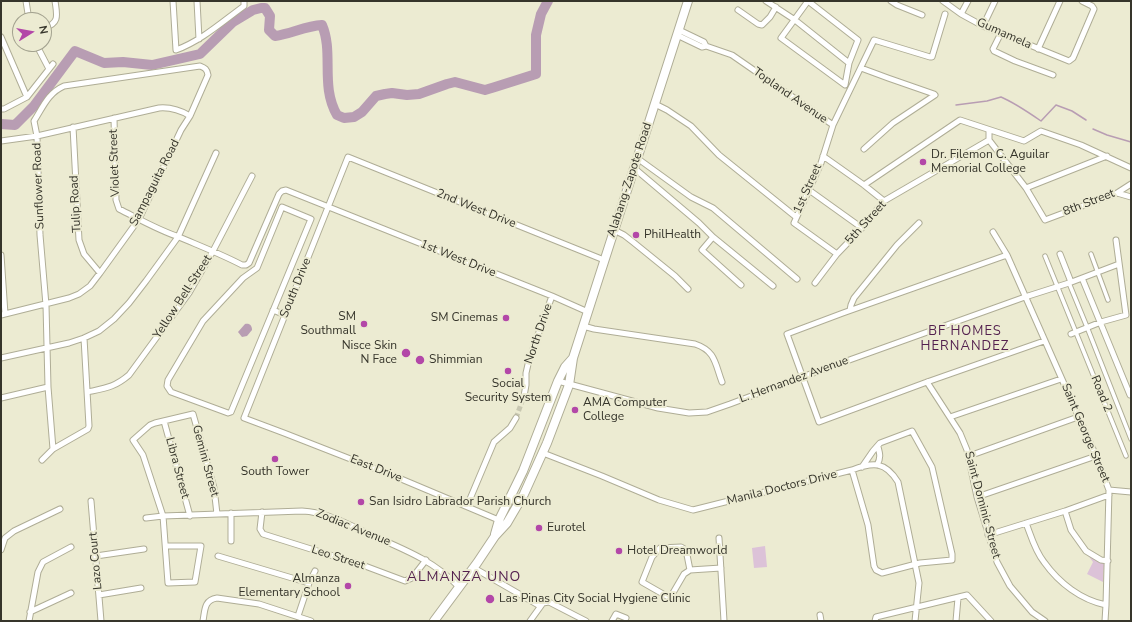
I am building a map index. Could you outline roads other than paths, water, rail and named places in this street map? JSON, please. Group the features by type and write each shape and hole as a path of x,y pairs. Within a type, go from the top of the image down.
{"highway":[{"name":"Alabang-Zapote Road","path":"503,521 526,489 543,453 569,385 573,358 688,1"},
{"name":"Alabang-Zapote Road","path":"434,621 474,568 503,521 558,381 565,367 573,358"}],"street":[{"path":"26,1 28,12"},
{"path":"52,24 56,21 57,15 55,1"},
{"path":"173,1 176,50 190,45 199,39 244,4"},
{"path":"196,1 199,39"},
{"path":"766,1 795,20 849,63"},
{"path":"808,1 858,40 849,63 845,85 781,38 808,1"},
{"path":"891,1 922,15"},
{"name":"Gumamela","path":"943,1 961,14 983,26 1067,61 1073,58 1094,8 1082,1"},
{"path":"961,14 968,1"},
{"path":"983,26 995,1"},
{"path":"1038,49 1060,1"},
{"path":"738,10 758,24 762,25 770,17 776,7"},
{"path":"833,125 874,40 932,57 944,22 945,14"},
{"name":"Topland Avenue","path":"678,32 704,42 706,46 732,56 833,125 823,156"},
{"path":"1001,33 993,49 994,51 1015,61 1053,75"},
{"path":"1,37 27,97"},
{"path":"40,52 49,69"},
{"path":"1,109 27,97 53,64"},
{"name":"Sunflower Road","path":"53,449 48,387 46,305 40,235 37,136 34,121 50,96 57,89 64,86 200,66 207,70 208,75"},
{"path":"861,68 935,95 893,123 864,149"},
{"name":"Sampaguita Road","path":"3,314 46,305 69,298 79,294 90,286 139,219 181,130 190,116 208,75"},
{"path":"655,104 691,126 719,155 837,254"},
{"path":"1,141 37,136 159,108 167,107 183,111 190,116"},
{"name":"Violet Street","path":"114,118 117,205 119,209 242,265 249,263"},
{"path":"864,185 960,120 1024,141 1042,131 1081,145 1131,168"},
{"name":"Tulip Road","path":"73,127 78,240 84,254 100,273"},
{"path":"990,130 989,140 1026,188 1107,156"},
{"name":"5th Street","path":"816,283 837,254 862,228 884,201 989,140"},
{"path":"1,358 69,343 84,338 99,331 114,319 129,303 178,237 216,153"},
{"path":"823,156 884,201"},
{"name":"1st Street","path":"795,220 823,156"},
{"name":"South Drive","path":"244,418 348,157"},
{"name":"2nd West Drive","path":"348,157 604,260"},
{"path":"637,158 691,197 713,208 797,279"},
{"path":"634,168 699,223 713,237 773,286"},
{"name":"Yellow Bell Street","path":"88,392 111,387 129,375 189,293 213,251 252,176"},
{"name":"8th Street","path":"1026,188 1046,220 1117,193 1131,184"},
{"name":"1st West Drive","path":"249,263 279,194 286,190 552,296 588,312"},
{"path":"809,190 862,228"},
{"path":"1117,193 1131,197"},
{"path":"282,207 311,218 273,310 230,413 171,392 167,386 168,380 203,321 243,278 257,268 282,207"},
{"path":"850,310 850,305 854,298 897,245 919,223"},
{"path":"614,230 628,238 688,289"},
{"name":"Saint George Street","path":"993,232 1007,255 1096,456 1109,492 1105,621"},
{"path":"713,237 702,250 741,285"},
{"path":"1074,333 1101,322 1126,315 1116,240"},
{"path":"1060,254 1131,439"},
{"path":"1091,254 1108,300"},
{"path":"1,255 3,314"},
{"path":"1007,255 850,310 787,334 818,422 1044,341"},
{"name":"Road 2","path":"1045,256 1074,333 1126,456"},
{"name":"L. Hernandez Avenue","path":"558,381 658,408 689,413 707,412 1070,283 1097,271 1119,264"},
{"path":"1082,278 1130,395"},
{"name":"North Drive","path":"524,396 529,360 552,296"},
{"path":"273,310 285,315"},
{"path":"583,326 594,329 695,344 703,347 709,351 713,357 722,382"},
{"path":"42,460 53,449 88,429 88,392 84,338"},
{"path":"950,417 1062,379"},
{"name":"Saint Dominic Street","path":"927,382 960,433 969,456 977,496 997,562 1010,586 1032,612 1045,621"},
{"path":"1,398 48,387"},
{"name":"Gemini Street","path":"164,421 193,414 214,488 217,514"},
{"path":"969,456 1078,417"},
{"name":"East Drive","path":"244,418 503,521"},
{"path":"467,506 494,442 510,428 516,418"},
{"path":"164,421 150,425 133,440 144,455 163,516 168,583 195,582 201,546 166,546"},
{"name":"Libra Street","path":"164,421 190,516"},
{"path":"852,470 868,525 874,566 876,570 882,573 915,564 952,560 952,554 932,467 912,429 880,443 878,447 872,451 862,466"},
{"path":"878,447 880,455 877,465 885,467 893,474 898,482 919,583 915,621"},
{"name":"Manila Doctors Drive","path":"543,453 660,500 693,510 852,470 862,466 877,465"},
{"path":"977,496 1096,456"},
{"path":"988,535 1065,510 1109,492 1131,492"},
{"name":"Lazo Court","path":"91,501 101,621"},
{"path":"1,550 5,538 14,531 60,509"},
{"path":"1065,510 1071,530 1086,551 1101,560 1108,561"},
{"name":"Leo Street","path":"262,512 260,529 263,534 365,566 405,581 412,578 426,560"},
{"name":"Zodiac Avenue","path":"146,518 231,513 313,512 325,515 362,530 426,560 447,575 459,587"},
{"path":"231,513 231,541"},
{"path":"1026,523 1034,546 1044,562 1060,581 1079,596 1096,603 1106,605"},
{"path":"718,538 724,621"},
{"path":"29,621 38,572 43,562 72,547"},
{"path":"690,570 686,550 681,547 660,548 652,557 642,582 670,598 684,574 690,570 721,568"},
{"path":"96,556 144,549"},
{"path":"218,556 309,583"},
{"path":"474,568 542,604"},
{"path":"298,616 309,583 315,571"},
{"path":"99,595 141,588"},
{"path":"30,612 71,593"},
{"path":"875,621 876,617 967,596 990,621"},
{"path":"203,621 206,605 212,599 217,598 259,604 311,621"},
{"path":"956,621 958,598"},
{"path":"530,621 542,604 549,602 586,621"},
{"path":"612,621 616,614 626,618"},
{"path":"820,615 821,621"}],"waterway":[{"path":"1,124 15,125 34,106 75,51 104,63 123,62 152,65 200,54 233,22 253,10 261,8 265,8 270,16 269,30 275,36 322,25 327,47 329,93 337,115 344,118 354,117 362,112 376,96 385,94 419,94 455,82 485,90 536,74 536,35 541,14 548,1"},
{"path":"956,105 987,101 1001,97 1041,121 1056,105 1072,111 1086,120"},
{"path":"1093,129 1131,142"}],"tunnel":[{"path":"516,418 524,396"}],"place":[{"name":"Dr. Filemon C. Aguilar Memorial College","path":"923,162"},
{"name":"PhilHealth","path":"636,235"},
{"name":"SM Cinemas","path":"506,318"},
{"name":"SM Southmall","path":"364,324"},
{"name":"Nisce Skin N Face","path":"406,353"},
{"name":"Shimmian","path":"420,360"},
{"name":"Social Security System","path":"508,371"},
{"name":"AMA Computer College","path":"575,410"},
{"name":"South Tower","path":"275,459"},
{"name":"San Isidro Labrador Parish Church","path":"361,502"},
{"name":"Eurotel","path":"539,528"},
{"name":"Hotel Dreamworld","path":"619,551"},
{"name":"Almanza Elementary School","path":"348,586"},
{"name":"Las Pinas City Social Hygiene Clinic","path":"490,599"}],"district":[{"name":"BF HOMES HERNANDEZ","path":"965,340"},
{"name":"ALMANZA UNO","path":"464,578"}]}
